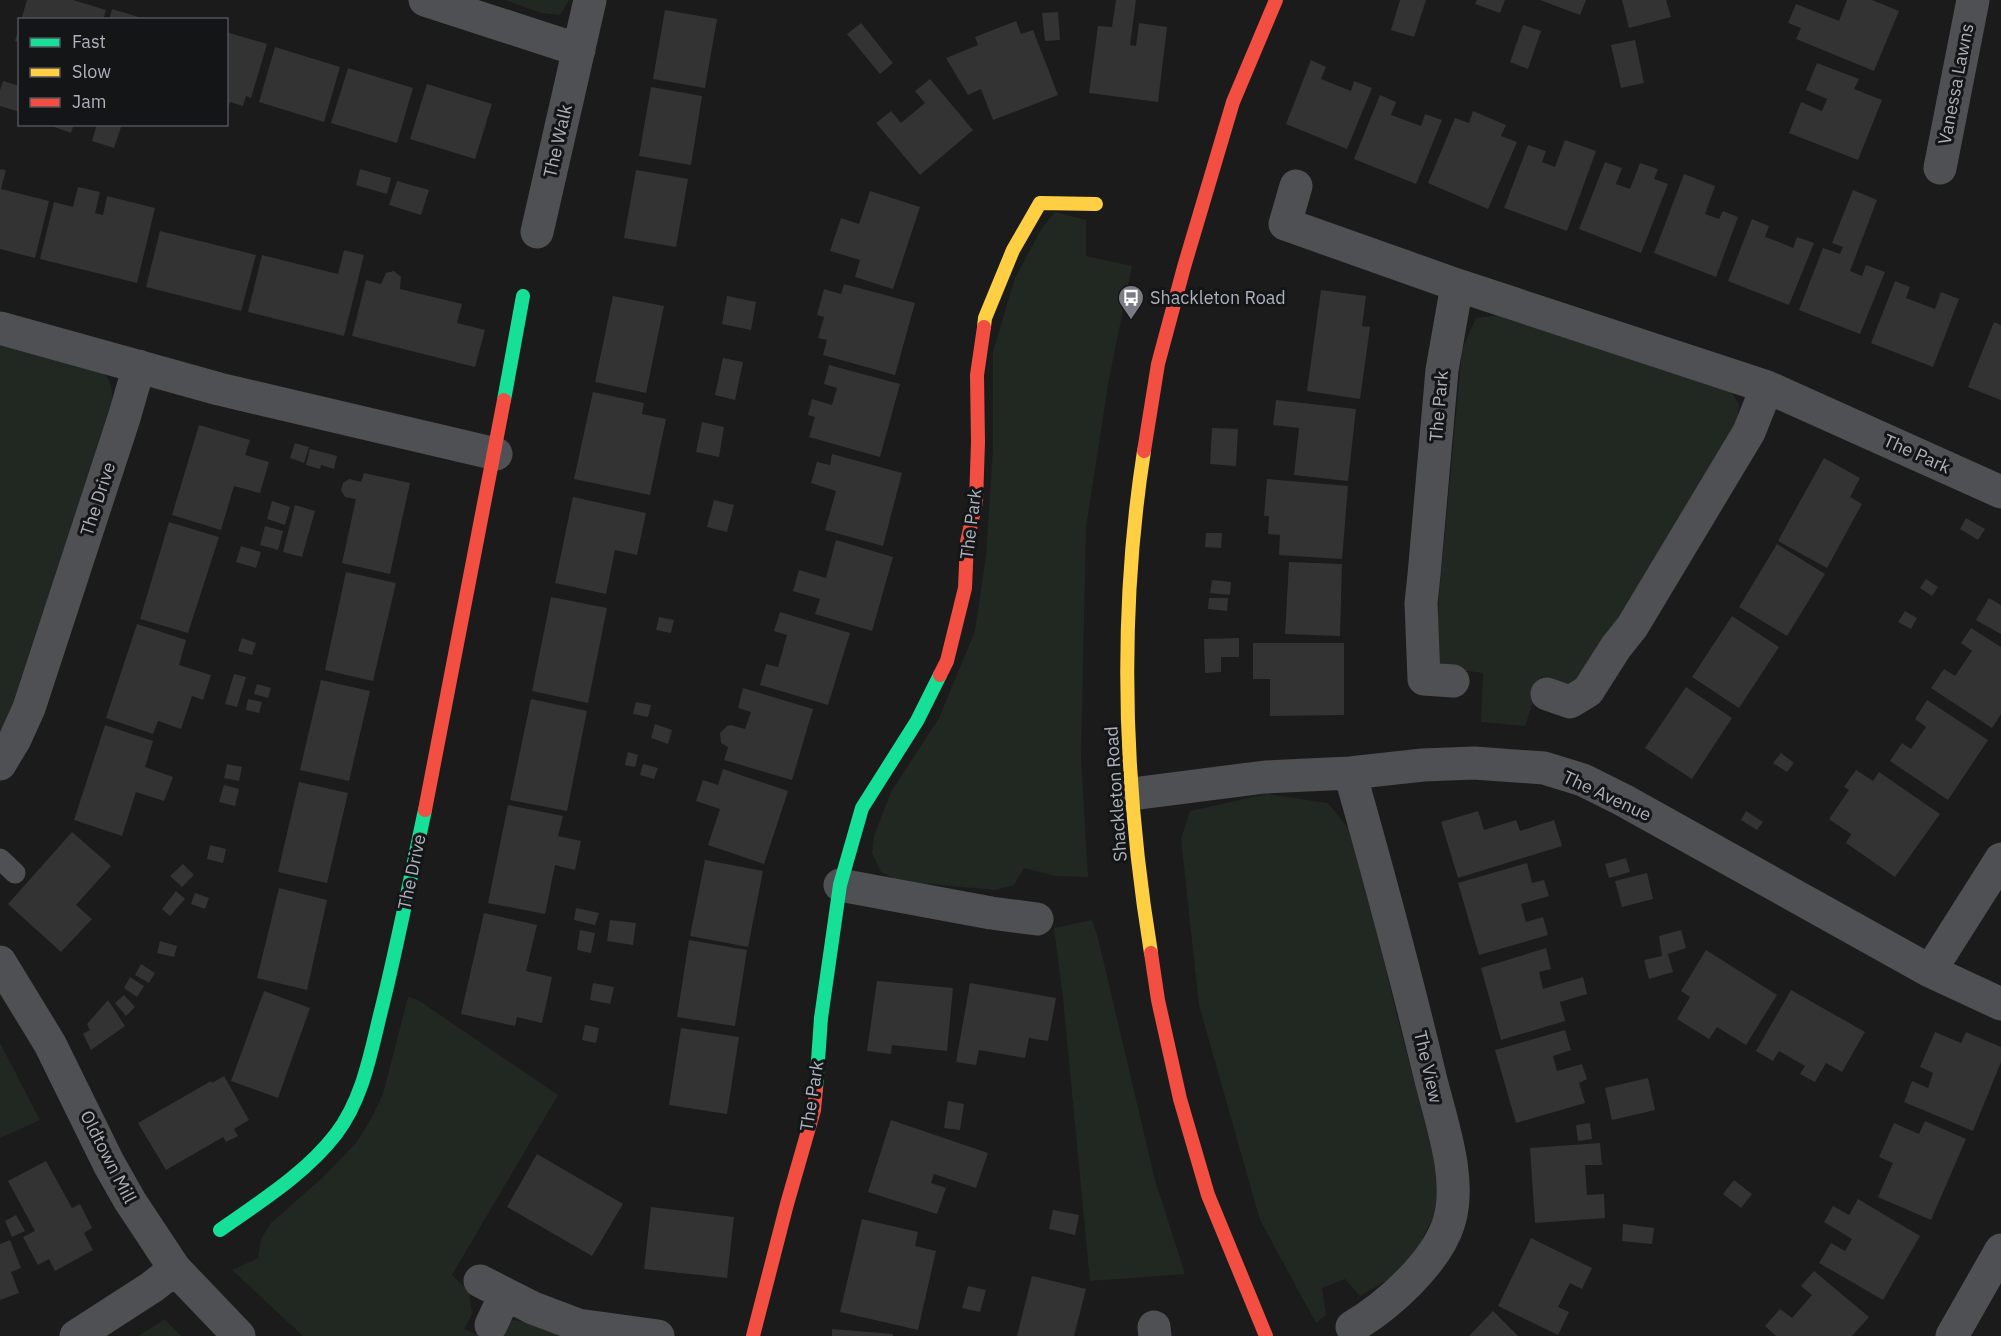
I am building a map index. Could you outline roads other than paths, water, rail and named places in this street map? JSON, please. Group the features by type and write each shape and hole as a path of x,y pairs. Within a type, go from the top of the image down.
{"street":[{"path":"424,0 579,50"},
{"name":"The Walk","path":"537,232 590,0"},
{"name":"Shackleton Road","path":"1266,1336 1209,1198 1177,1084 1164,1027 1145,925 1132,794 1128,701 1129,620 1134,529 1153,388 1167,327 1233,102 1276,0"},
{"name":"Vanessa Lawns","path":"1940,168 1973,0"},
{"name":"The Park","path":"1296,186 1285,224 1457,285 1767,387 2001,492"},
{"name":"The Park","path":"753,1336 814,1110 821,1018 840,885 862,808 917,722 947,661 965,588 967,542 976,502 977,375 985,318 1013,250 1040,203 1096,204"},
{"name":"The Park","path":"1453,681 1424,679 1421,603 1442,370 1457,285"},
{"name":"The Drive","path":"220,1230 316,1158 335,1137 355,1102 378,1026 394,954 495,454 523,296"},
{"path":"0,328 219,389 495,454"},
{"name":"The Drive","path":"0,764 15,739 29,708 139,366"},
{"path":"1547,694 1570,702 1588,691 1672,563 1749,432 1767,387"},
{"name":"The Avenue","path":"1132,794 1265,777 1350,773 1423,765 1474,763 1544,768 1583,780 1623,800 1930,971 2001,1004"},
{"name":"The View","path":"1350,773 1448,1145 1454,1198 1449,1223 1439,1246 1425,1266 1383,1305 1353,1327"},
{"path":"1930,971 2001,859"},
{"path":"840,885 991,914 1037,919"},
{"name":"Oldtown Mill","path":"0,962 50,1044 125,1192 175,1269 239,1336"},
{"path":"1952,1336 2001,1250"},
{"path":"76,1336 152,1287 175,1269"},
{"path":"490,1325 493,1288 533,1308 578,1325 658,1336"}],"place":[{"name":"Shackleton Road","path":"1131,321"}]}
